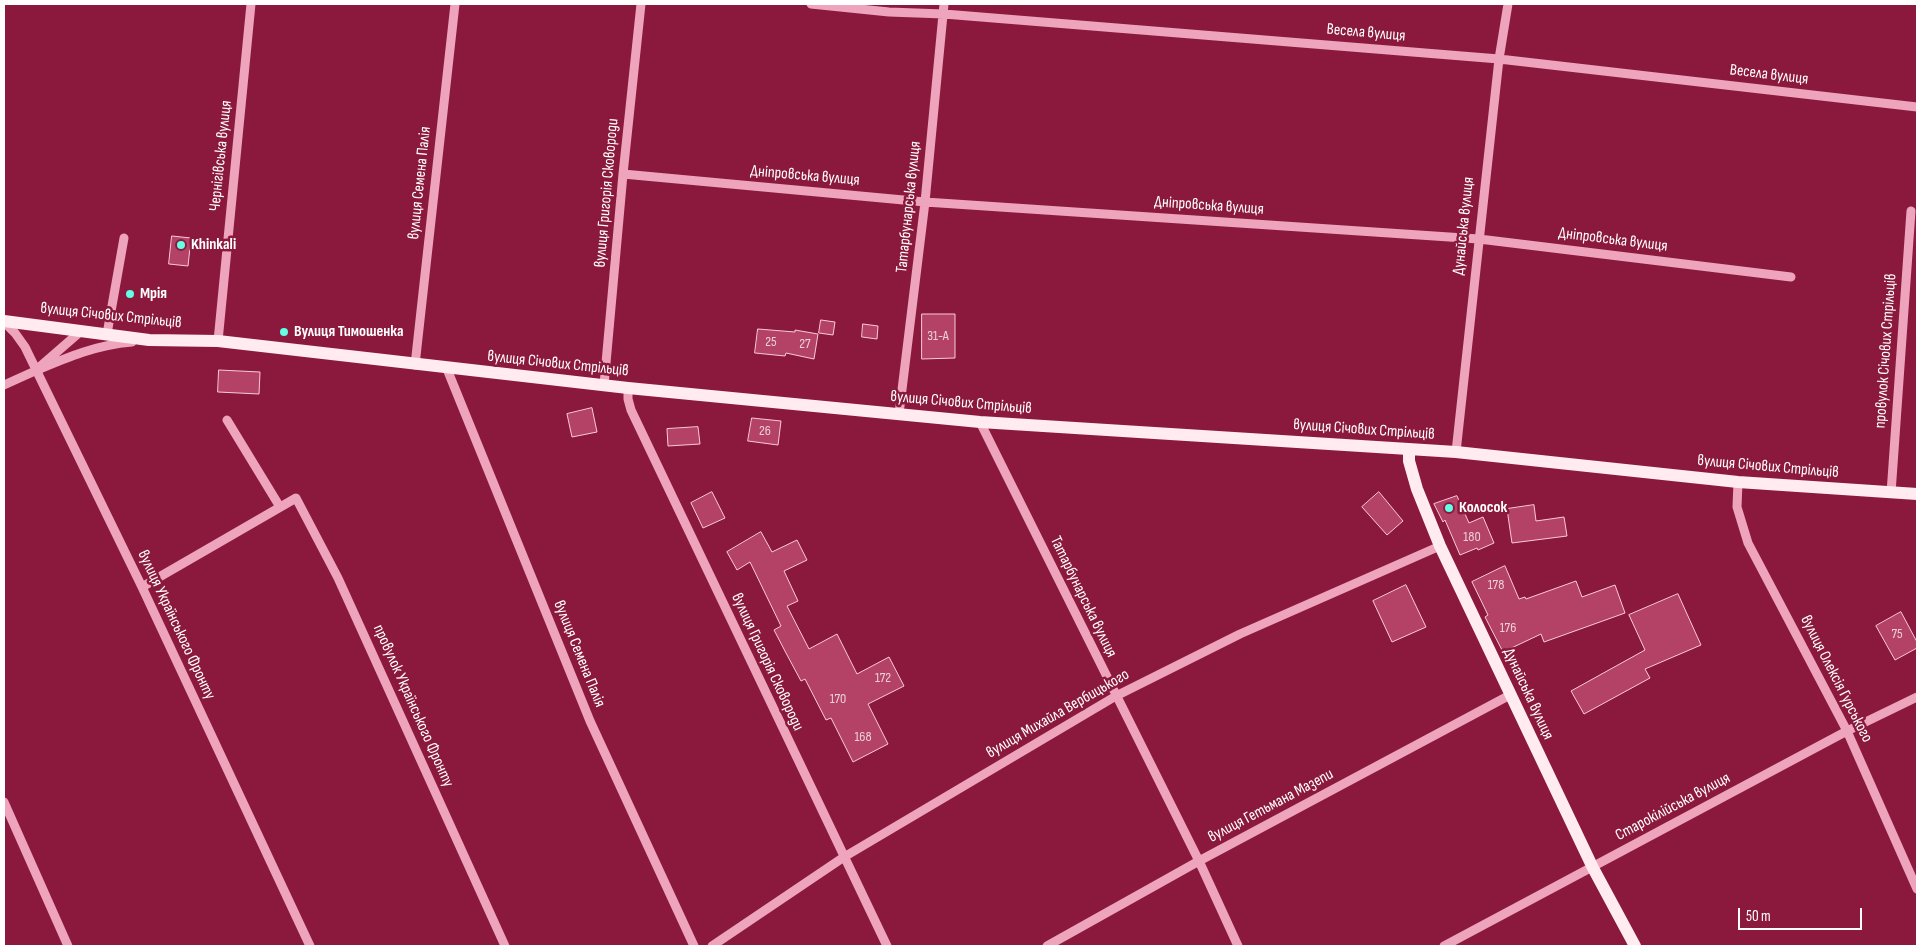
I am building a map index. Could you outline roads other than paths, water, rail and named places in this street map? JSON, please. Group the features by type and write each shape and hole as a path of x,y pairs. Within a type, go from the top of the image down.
{"main road":[{"name":"вулиця Січових Стрільців","path":"4,322 149,340 218,341 447,369 980,422 1456,452 1738,482 1917,494"},
{"name":"Дунайська вулиця","path":"1409,449 1409,461 1417,489 1440,546 1593,868 1635,946"}],"street":[{"name":"Чернігівська вулиця","path":"218,341 251,4"},
{"name":"вулиця Семена Палія","path":"414,365 455,4"},
{"name":"вулиця Григорія Сковороди","path":"604,385 641,4"},
{"name":"Весела вулиця","path":"811,4 889,12 944,14 1499,59 1917,107"},
{"name":"Татарбунарська вулиця","path":"899,414 925,202 944,4"},
{"name":"Дунайська вулиця","path":"1456,452 1499,59 1508,4"},
{"name":"Дніпровська вулиця","path":"623,174 925,202 1479,239 1791,277"},
{"name":"провулок Січових Стрільців","path":"1892,493 1911,212"},
{"path":"107,334 124,238"},
{"name":"вулиця Українського Фронту","path":"4,322 24,347 142,587 310,946"},
{"path":"35,371 81,331"},
{"path":"4,385 76,353 108,344 149,340"},
{"name":"вулиця Семена Палія","path":"447,369 590,722 694,946"},
{"name":"вулиця Григорія Сковороди","path":"628,388 631,410 887,946"},
{"path":"227,420 280,507"},
{"name":"Татарбунарська вулиця","path":"980,422 1199,861 1238,946"},
{"name":"вулиця Олексія Гурського","path":"1738,482 1737,507 1748,543 1847,730 1917,890"},
{"name":"провулок Українського Фронту","path":"142,587 296,498 338,578 506,946"},
{"name":"вулиця Михайла Вербицького","path":"712,946 844,857 1116,696 1240,634 1440,546"},
{"name":"вулиця Гетьмана Мазепи","path":"1047,946 1199,861 1510,695"},
{"name":"Старокілійська вулиця","path":"1444,946 1593,868 1847,730 1917,697"},
{"path":"4,802 68,946"}],"place":[{"name":"Khinkali","path":"181,245"},
{"name":"Мрія","path":"130,294"},
{"name":"Вулиця Тимошенка","path":"284,332"},
{"name":"Колосок","path":"1449,508"}]}
